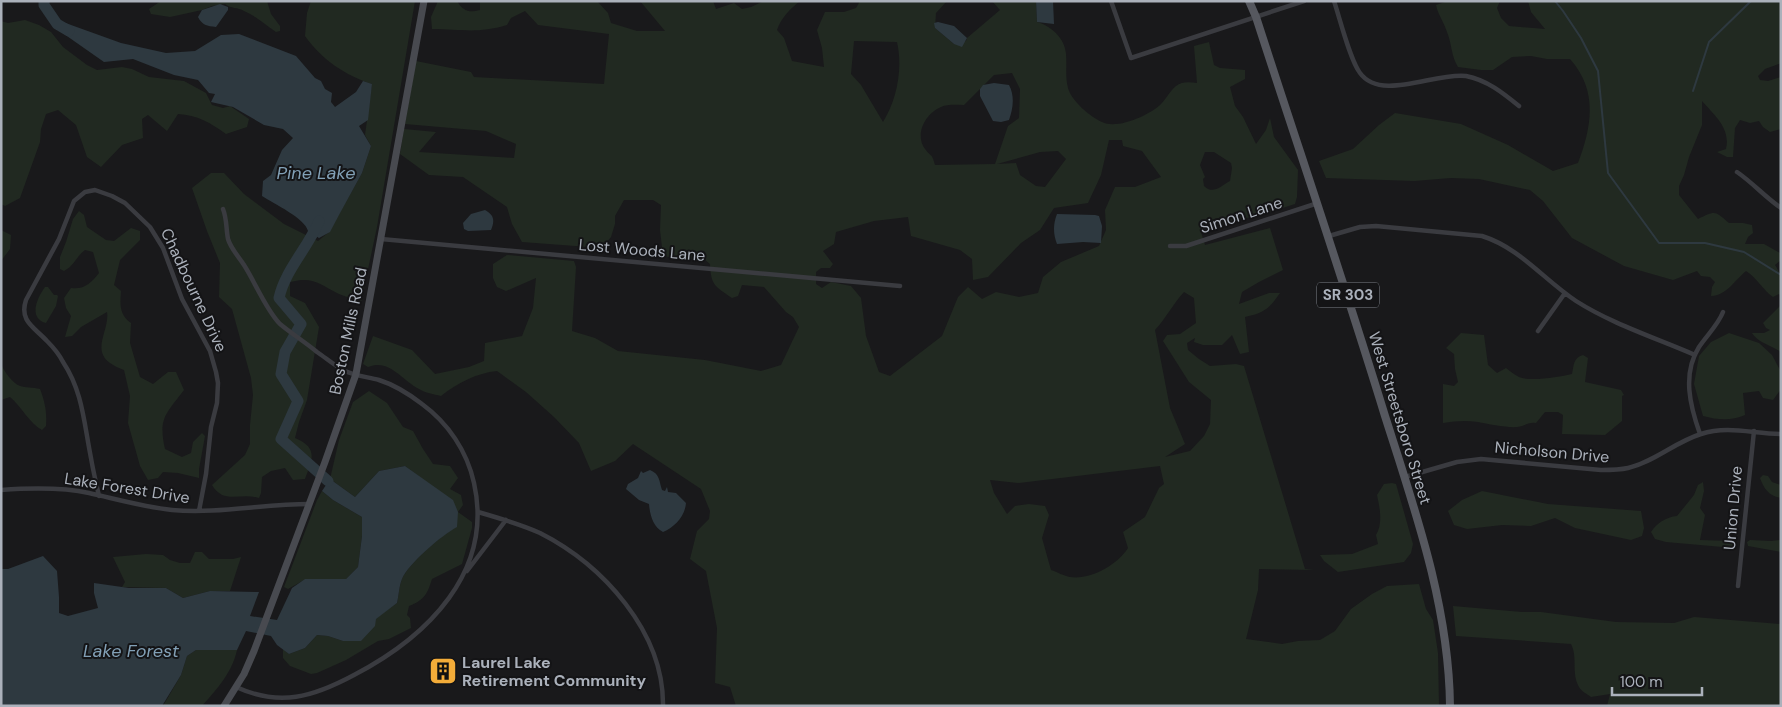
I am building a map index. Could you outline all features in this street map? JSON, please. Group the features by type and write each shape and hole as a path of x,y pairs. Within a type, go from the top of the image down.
{"main road":[{"name":"West Streetsboro Street","path":"1250,1 1329,236 1405,477 1435,589 1445,635 1450,706"}],"street":[{"name":"Boston Mills Road","path":"224,706 244,674 254,650 356,374 424,1"},
{"path":"1111,1 1131,58 1304,1"},
{"path":"1334,1 1355,65 1365,79 1373,84 1391,86 1443,76 1468,77 1483,81 1496,88 1519,106"},
{"path":"1737,172 1781,208"},
{"name":"Chadbourne Drive","path":"99,496 84,411 74,382 55,350 28,323 24,314 26,300 59,239 74,202 85,192 94,190 112,196 124,204 142,219 158,238 169,261 182,298 205,341 214,363 218,383 217,404 198,511"},
{"name":"Simon Lane","path":"1170,246 1186,246 1318,204"},
{"path":"222,209 226,217 228,240 278,322 339,368 380,381 409,394 447,427 468,464 476,490 478,512 473,549 465,572 447,601 411,638 384,658 346,680 288,702 262,699 236,687"},
{"path":"1329,236 1360,227 1376,226 1482,236 1508,247 1565,293 1607,318 1695,355"},
{"name":"Lost Woods Lane","path":"381,239 900,286"},
{"path":"1538,331 1565,293"},
{"path":"1700,434 1690,398 1689,383 1695,355 1720,320 1723,312"},
{"name":"Nicholson Drive","path":"1405,477 1457,462 1481,459 1616,470 1642,463 1700,434 1725,429 1781,434"},
{"name":"Union Drive","path":"1738,586 1754,431"},
{"name":"Lake Forest Drive","path":"1,490 68,490 170,510 198,511 309,504"},
{"path":"478,512 506,520 541,534 565,548 589,567 618,596 653,651 661,677 663,706"},
{"path":"465,572 506,520"}],"shaded area":[{"path":"161,1 267,1 271,14 280,26 280,31 276,32 248,13 225,4 170,17 151,14 149,9"},
{"path":"311,1 415,1 377,227 361,302 339,294 316,282 298,280 290,282 290,296 305,303 319,327 307,400 295,438 303,442 311,450 310,466 305,479 293,480 285,468 271,471 262,477 259,498 233,497 222,495 212,485 245,455 250,444 253,395 251,378 232,309 219,297 220,263 192,188 211,173 224,173 244,194 284,224 318,241 329,232 362,173 371,146 365,135 372,84 362,81 335,66 305,36 307,13"},
{"path":"438,1 457,1 464,9 473,11 480,10 480,1 597,1 608,13 611,23 637,31 665,31 640,1 713,1 716,9 734,3 742,9 764,1 800,1 786,14 777,30 784,38 792,61 824,67 822,48 817,30 825,12 844,12 856,8 860,1 947,1 936,13 935,28 954,44 966,41 967,38 1000,10 992,1 1036,1 1037,22 1052,30 1060,38 1065,48 1067,80 1070,93 1087,112 1097,120 1108,124 1124,123 1141,117 1161,104 1178,84 1186,82 1197,83 1194,46 1209,42 1214,65 1220,68 1245,70 1245,79 1230,87 1235,106 1243,117 1256,144 1266,130 1270,118 1274,137 1298,170 1295,204 1201,232 1205,245 1270,228 1283,270 1242,292 1239,304 1269,293 1280,293 1266,309 1245,317 1249,352 1240,354 1232,335 1222,345 1203,345 1194,342 1195,338 1187,343 1188,350 1210,366 1236,364 1244,366 1305,569 1314,570 1259,569 1258,590 1246,639 1282,644 1320,640 1335,631 1351,609 1372,594 1387,586 1419,584 1426,609 1433,620 1438,653 1439,706 736,706 730,687 715,683 717,628 706,571 690,559 697,531 709,519 710,511 701,489 633,444 615,461 591,471 579,443 526,392 497,371 468,379 441,396 421,390 395,371 382,365 368,367 363,364 373,336 412,350 435,374 469,367 484,361 485,343 522,336 533,308 536,278 506,291 497,287 493,278 493,264 507,255 574,261 576,267 572,331 595,338 618,351 705,360 761,371 781,365 799,327 793,317 786,312 764,287 742,285 738,296 732,298 715,285 711,277 710,264 704,259 686,260 663,256 660,230 661,205 653,200 624,200 615,216 611,237 602,248 522,242 512,224 507,207 463,177 429,175 400,154 404,129 436,132 419,152 514,158 516,144 486,131 405,124 416,61 471,72 474,77 604,84 609,34 538,25 525,11 511,18 507,25 478,30 432,29 431,17","holes":["854,41 897,42 899,52 898,84 892,104 883,122 861,85 851,74","1012,73 1020,89 1019,118 1008,126 995,164 935,165 932,157 925,149 922,143 921,131 926,119 943,106 964,105 994,75","1109,140 1122,140 1123,146 1142,151 1161,177 1135,187 1115,187 1105,210 1106,230 1099,246 1061,262 1043,277 1038,293 1019,297 996,292 982,299 968,287 958,297 942,336 890,376 879,372 866,336 861,298 851,286 831,282 822,288 816,284 816,272 821,268 830,268 833,264 823,251 834,244 836,232 874,221 908,217 911,236 960,250 972,259 973,280 988,277 1021,243 1040,230 1054,208 1088,203 1101,175","1058,151 1066,159 1045,187 1036,186 1020,175 1016,163 997,164 1040,152","1205,152 1214,152 1231,163 1230,181 1220,187 1214,190 1207,189 1204,186 1203,179 1205,177 1200,165","1184,292 1194,298 1196,323 1180,334 1167,335 1163,341 1189,382 1211,400 1210,424 1204,436 1190,451 1165,457 1185,444 1170,408 1155,330","1160,466 1164,484 1159,488 1145,517 1123,532 1128,548 1123,554 1103,570 1095,574 1078,577 1068,576 1051,570 1042,538 1049,515 1045,506 1029,504 1015,506 1007,514 994,493 990,480 1019,483"]},
{"path":"1448,1 1500,1 1497,8 1501,18 1509,26 1545,29 1531,12 1528,1 1781,1 1781,63 1765,69 1758,76 1760,80 1768,81 1781,77 1781,129 1770,132 1759,121 1750,123 1740,120 1735,128 1733,157 1727,157 1717,152 1726,149 1727,141 1724,128 1702,101 1702,125 1679,186 1679,195 1698,219 1715,213 1729,223 1752,225 1753,233 1748,237 1745,244 1764,244 1780,253 1781,260 1775,265 1780,276 1781,296 1779,294 1773,297 1746,271 1726,290 1711,296 1712,287 1715,282 1710,277 1701,276 1697,271 1673,280 1624,266 1572,238 1543,201 1530,190 1479,179 1451,178 1414,181 1326,178 1319,161 1353,149 1395,113 1461,124 1508,145 1553,171 1578,163 1587,136 1590,109 1589,96 1579,71 1570,59 1547,59 1531,56 1512,57 1493,70 1458,67 1454,59 1449,36 1436,5"},
{"path":"25,20 51,32 63,47 97,70 122,67 132,69 149,77 184,81 206,93 212,105 223,108 230,106 249,119 247,127 226,134 204,120 178,114 167,131 148,115 142,119 143,138 122,145 101,167 87,157 76,125 58,110 46,114 41,129 40,142 20,198 5,206 1,204 1,21 8,23"},
{"path":"79,211 84,215 87,227 106,240 114,241 131,228 140,231 140,240 120,260 114,285 121,291 122,313 131,323 130,343 140,377 153,384 168,372 176,372 184,390 168,411 163,423 162,430 165,449 182,457 191,453 193,442 202,433 205,436 199,478 163,472 158,478 148,480 140,466 128,423 130,396 124,370 110,363 102,352 101,346 107,312 81,327 72,336 65,337 71,316 66,308 64,298 71,288 80,288 87,285 99,273 93,252 85,250 68,269 64,271 60,269 60,257 73,219"},
{"path":"1,230 11,235 10,249 1,261"},
{"path":"45,287 48,287 54,295 58,296 56,306 46,323 37,317 36,312 37,302"},
{"path":"1781,305 1781,352 1761,341 1752,333 1764,333 1770,330 1763,323"},
{"path":"1461,333 1484,335 1488,365 1497,373 1506,368 1517,376 1524,378 1545,378 1572,374 1576,360 1583,355 1588,358 1585,382 1621,390 1624,395 1622,396 1622,421 1605,435 1562,434 1563,415 1558,412 1545,412 1536,423 1517,427 1469,421 1443,423 1443,384 1454,386 1458,382 1454,354 1446,348"},
{"path":"1729,333 1759,343 1772,355 1780,370 1781,389 1773,400 1763,398 1759,391 1743,393 1745,415 1740,417 1724,419 1703,416 1694,384 1699,356 1711,342"},
{"path":"1,364 9,377 17,384 22,387 40,389 46,416 46,426 42,430 33,423 10,397 1,400"},
{"path":"369,391 387,403 403,427 413,431 433,464 450,466 458,478 450,489 461,495 463,505 458,512 472,522 472,528 462,564 432,579 424,596 418,602 409,606 407,615 410,618 411,628 389,639 378,641 346,660 311,674 290,666 283,658 283,649 289,654 305,648 317,635 343,641 397,603 400,585 405,573 418,558 457,526 421,478 405,466 379,471 355,497 330,479 339,440 353,402"},
{"path":"1763,475 1768,476 1772,482 1781,485 1781,498 1773,496 1765,489 1760,478"},
{"path":"1703,482 1704,491 1700,508 1705,515 1700,540 1731,541 1734,543 1734,548 1666,542 1655,539 1651,532 1653,529 1666,519 1677,516 1694,495 1698,485"},
{"path":"1384,484 1396,484 1413,544 1411,553 1404,562 1338,572 1324,561 1320,555 1352,554 1378,544 1376,535 1380,526 1380,516 1377,495"},
{"path":"322,491 333,500 362,517 362,536 358,567 346,579 306,579 288,589 284,587"},
{"path":"1482,491 1548,504 1641,511 1644,528 1642,536 1631,540 1575,528 1555,518 1531,526 1502,525 1467,529 1454,525 1448,511 1462,500"},
{"path":"1750,540 1781,540 1781,552 1748,546 1747,542"},
{"path":"195,552 202,552 209,559 241,557 230,591 210,591 183,598 166,588 122,587 125,582 113,557 146,554 163,555 170,560 180,563 190,563"},
{"path":"1453,606 1541,612 1616,622 1674,623 1694,617 1781,624 1781,706 1607,706 1610,694 1591,697 1579,687 1575,676 1574,654 1571,644 1456,636"},
{"path":"196,650 237,650 228,673 202,706 163,706 181,675 187,656"}],"water":[{"path":"1036,1 1053,1 1054,24 1037,22"},
{"path":"220,4 228,7 228,10 216,27 207,26 201,22 198,17 202,10"},
{"name":"Pine Lake","path":"60,21 121,43 166,53 195,51 221,35 239,34 296,56 315,78 321,81 325,89 332,93 331,102 335,107 356,92 363,81 372,84 368,120 359,126 371,146 362,173 330,232 319,238 308,231 306,226 295,216 262,196 263,181 271,175 282,150 293,138 283,129 264,125 233,107 211,102 215,94 209,93 198,80 174,75 133,59 104,62 54,27"},
{"path":"938,22 954,26 967,38 962,47 954,44 935,28 934,23"},
{"path":"994,83 1009,85 1011,89 1013,102 1009,120 993,121 980,96 980,89 983,85"},
{"path":"485,210 493,218 491,230 468,231 464,229 463,223 471,214"},
{"path":"1057,214 1099,216 1102,226 1101,243 1057,244 1054,229"},
{"name":"Lake Forest","path":"405,466 453,500 458,512 457,527 418,558 405,573 400,585 397,603 376,619 375,626 361,641 343,641 317,635 305,648 289,654 277,645 271,636 246,631 237,650 196,650 187,656 181,675 162,706 1,706 1,569 8,569 43,556 57,571 59,613 68,616 98,608 94,593 94,583 129,588 166,588 183,598 210,591 259,592 250,616 277,620 292,588 305,579 346,579 358,567 362,536 362,517 333,500 322,491 330,479 355,497 379,471"},
{"path":"650,470 660,481 662,490 665,491 667,487 668,492 676,493 686,503 684,512 679,520 663,532 653,520 649,504 639,500 626,489 628,484 638,478 641,471 643,473"}],"waterway":[{"path":"44,1 44,5 57,24 69,31"},
{"path":"1555,1 1581,38 1598,71 1608,173 1659,243 1705,243 1744,252 1781,275"},
{"path":"1693,91 1709,42 1751,1"},
{"path":"319,221 291,268 279,298 301,324 285,352 281,374 298,401 281,439 328,481"}],"place":[{"name":"Laurel Lake Retirement Community","path":"443,671"}]}
